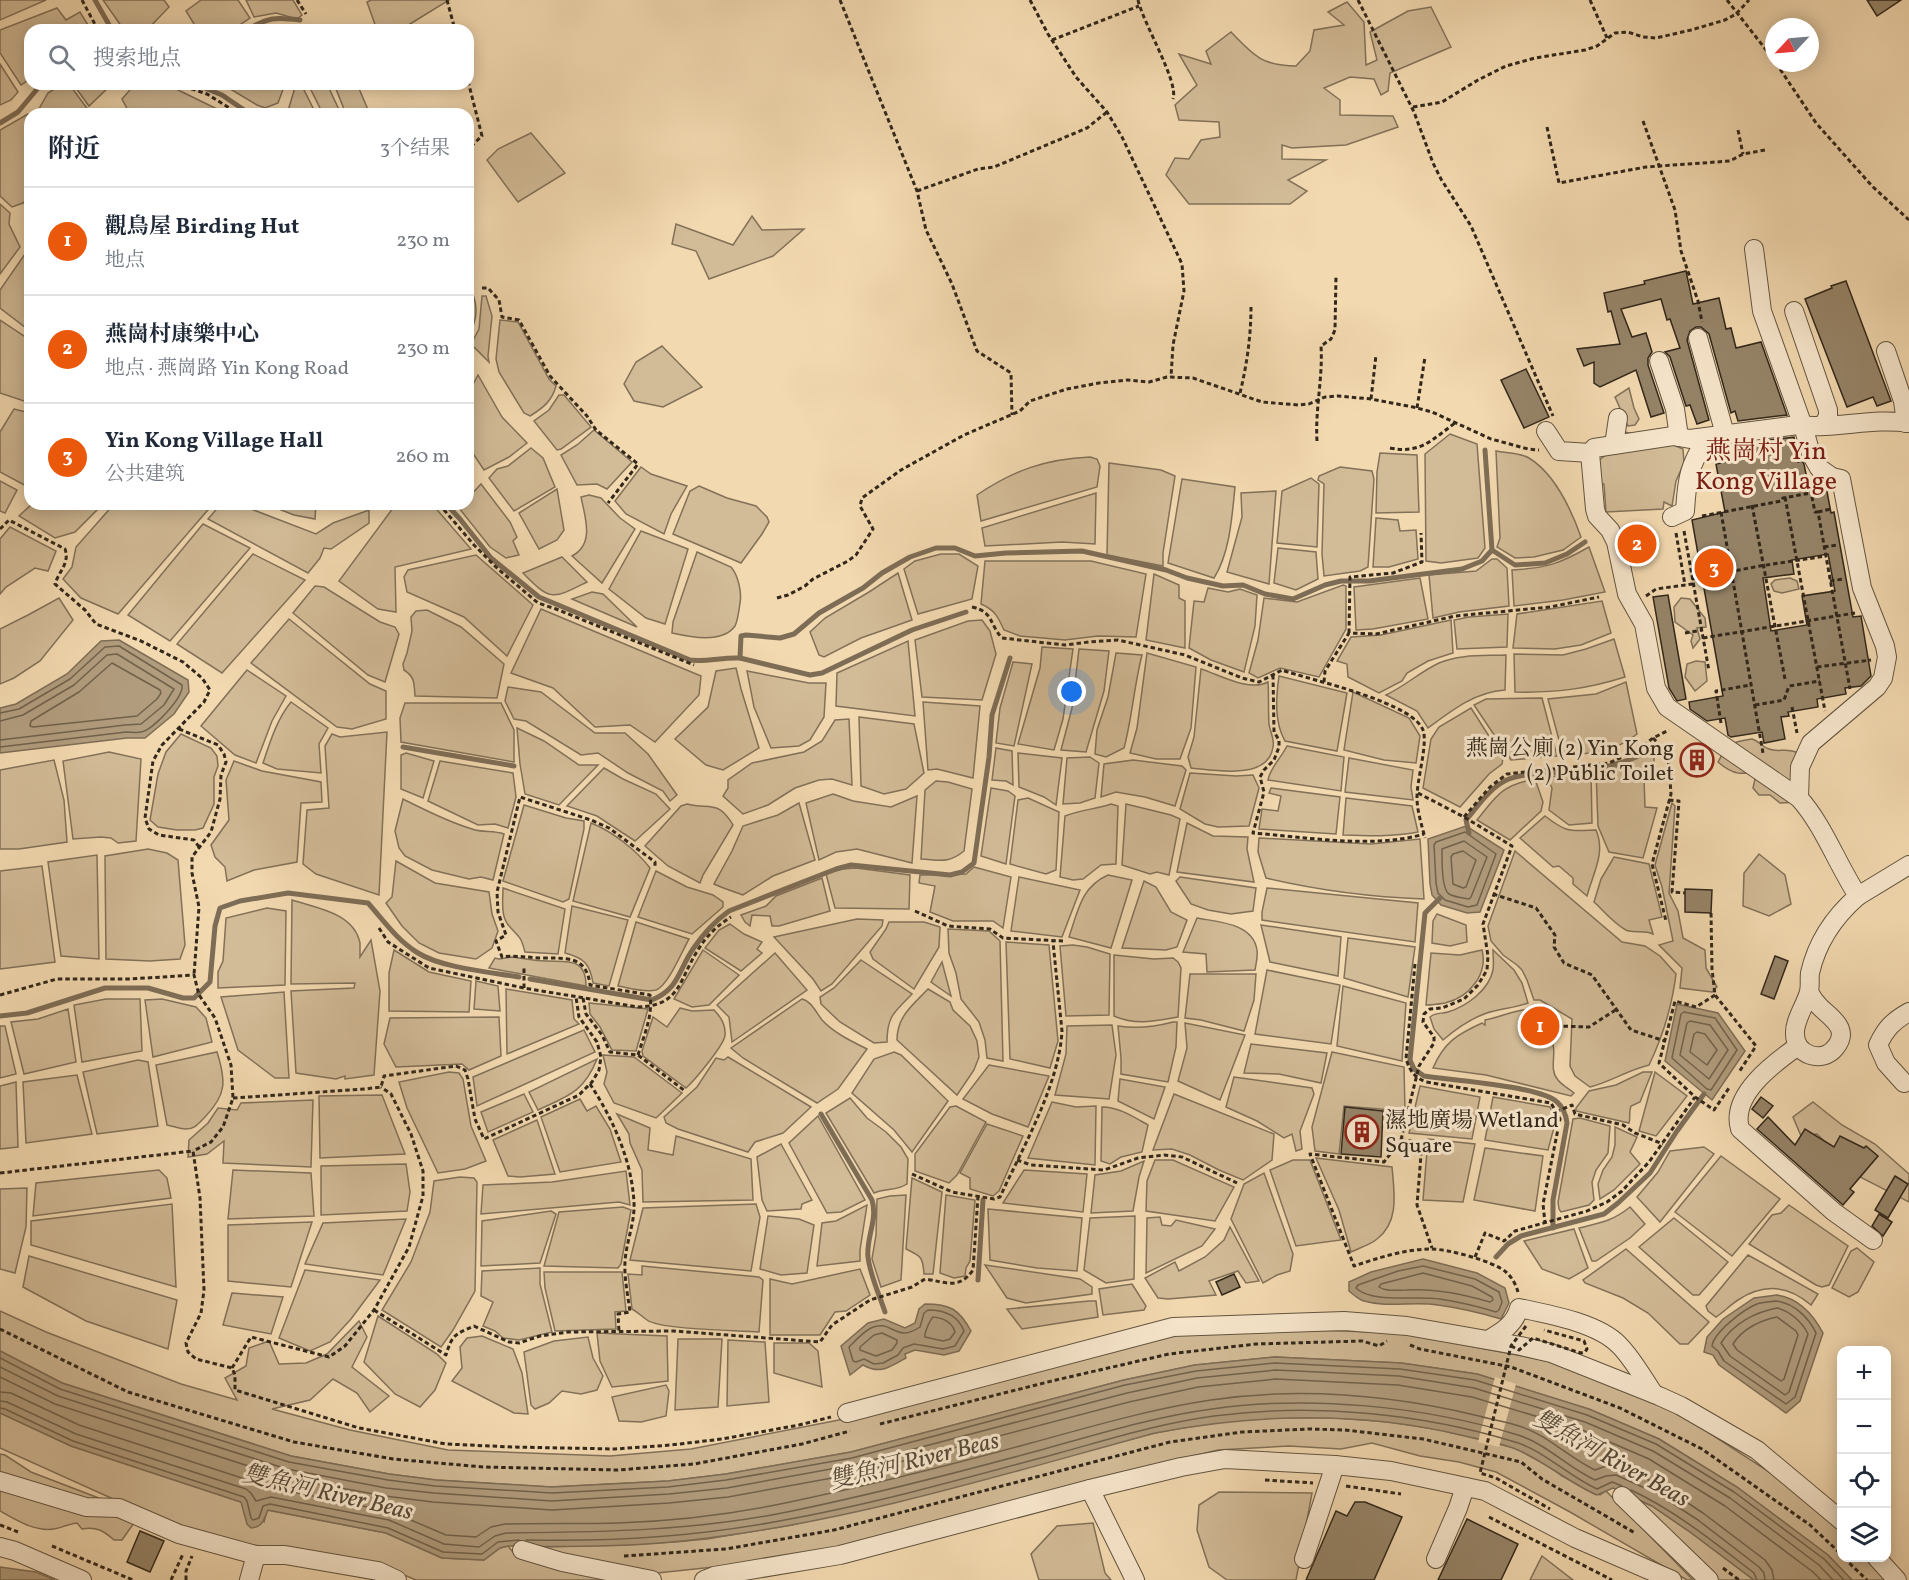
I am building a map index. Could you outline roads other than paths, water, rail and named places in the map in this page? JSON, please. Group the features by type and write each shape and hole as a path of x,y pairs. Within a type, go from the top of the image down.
{"street":[{"path":"1754,249 1762,311 1811,454 1818,465 1832,477 1841,479 1862,588 1886,646 1887,657 1883,678 1877,687 1811,743 1800,767 1799,798"},
{"path":"1794,311 1828,410 1823,426"},
{"path":"1676,523 1685,511 1686,485 1690,470 1716,436 1700,331"},
{"path":"1858,896 1809,810 1799,798 1667,707 1656,688 1644,624 1628,594 1616,542 1594,509 1590,453 1594,448 1673,436 1690,439 1803,426 1885,420 1908,423 1886,351"},
{"path":"1659,361 1675,409 1679,437"},
{"path":"1614,445 1618,418"},
{"path":"1551,426 1559,451 1590,453"},
{"path":"1809,992 1839,1027 1839,1040 1833,1050 1821,1056 1808,1055 1795,1040 1795,1028 1809,992 1810,975 1819,947 1839,914 1858,896 1909,865"},
{"path":"1904,1083 1886,1063 1878,1045 1893,1021 1909,1012"},
{"path":"1798,1046 1760,1076 1746,1096 1738,1109 1740,1129 1834,1212 1873,1240"},
{"path":"1488,1340 1508,1328 1517,1316 1519,1308 1585,1326 1607,1335 1618,1344 1654,1394"},
{"path":"847,1413 1173,1327 1344,1321 1407,1326 1551,1353 1654,1394 1681,1406 1757,1450 1837,1517"},
{"path":"704,1580 714,1576 840,1555 1090,1489 1225,1458 1391,1471 1485,1491 1575,1538 1672,1580"},
{"path":"1304,1559 1335,1465"},
{"path":"0,1480 86,1507 119,1508 179,1534 256,1555 285,1555 378,1571 397,1580"},
{"path":"1436,1559 1465,1487"},
{"path":"1090,1489 1135,1580"},
{"path":"1622,1496 1708,1580"},
{"path":"0,1547 15,1551 82,1580"},
{"path":"522,1550 562,1562 652,1580"},
{"path":"249,1580 256,1555"},
{"path":"1881,1562 1897,1580"}],"water":[{"path":"119,640 188,680 189,692 174,714 145,738 127,738 0,753 0,708 16,704 67,674 101,641"},
{"path":"1466,826 1504,850 1480,912 1467,913 1441,905 1432,895 1430,884 1428,839"},
{"path":"1677,1004 1718,1013 1745,1051 1712,1100 1665,1061"},
{"path":"1423,1259 1477,1273 1505,1288 1509,1303 1501,1319 1438,1305 1373,1303 1360,1300 1349,1291 1349,1282 1371,1272"},
{"path":"1777,1295 1798,1303 1815,1319 1823,1333 1800,1401 1786,1413 1719,1365 1713,1355 1704,1352 1707,1337 1723,1319 1754,1298"},
{"path":"925,1304 941,1305 953,1309 962,1318 971,1331 959,1351 944,1355 915,1350 905,1354 906,1358 890,1367 880,1370 863,1365 850,1375 841,1346 868,1323 884,1319 905,1328 915,1323 919,1309"},
{"name":"雙魚河 River Beas","path":"0,1351 62,1383 291,1456 436,1480 552,1487 668,1481 726,1474 851,1452 1124,1380 1195,1365 1275,1357 1401,1363 1477,1374 1589,1409 1659,1439 1737,1487 1828,1555 1852,1580 1754,1580 1652,1506 1613,1488 1597,1495 1538,1460 1505,1445 1387,1422 1310,1418 1233,1422 1155,1433 877,1507 765,1530 633,1545 508,1546 500,1548 484,1560 442,1558 386,1533 268,1510 261,1524 251,1528 247,1524 241,1502 71,1446 0,1413"},
{"path":"0,1567 36,1572 55,1580 0,1580"}],"waterway":[{"path":"95,0 109,24"},
{"path":"259,24 272,19 300,20"},
{"path":"0,123 18,112 36,90"},
{"path":"210,90 241,108"},
{"path":"740,658 741,636 780,638 794,634 819,613 863,588 882,573 910,557 936,548 955,548 975,556 1082,551 1166,570 1187,578 1223,586 1243,585 1265,594 1293,599 1325,585 1341,581 1369,581 1462,569 1482,561 1492,550 1485,450"},
{"path":"452,510 491,558 539,597 690,660 740,658 810,675 822,673 912,630 966,612"},
{"path":"1492,550 1515,565 1545,563 1567,554 1585,542"},
{"path":"530,979 652,1000 661,996 673,985 701,938 729,911 851,865 950,875 962,872 974,863 989,757 992,715 1010,658"},
{"path":"1469,833 1466,820 1502,782 1524,775 1605,767 1631,759 1656,746"},
{"path":"403,747 514,766"},
{"path":"0,1016 27,1013 105,988 148,988 183,998 194,998 210,982 215,926 220,908 240,901 288,893 368,903 404,942 428,958 467,969 519,977"},
{"path":"1440,898 1425,913 1410,1060 1414,1069 1424,1076 1515,1088 1548,1096 1559,1104 1564,1111 1567,1123 1553,1200 1553,1228"},
{"path":"1496,1257 1508,1244 1521,1236 1604,1214 1650,1173 1704,1094"},
{"path":"821,1114 872,1200 874,1215 868,1257 885,1312"},
{"path":"978,1280 983,1200"}],"place":[{"name":"燕崗村康樂中心","path":"1637,544"},
{"name":"Yin Kong Village Hall","path":"1714,568"},
{"name":"燕崗公廁 (2) Yin Kong (2) Public Toilet","path":"1697,760"},
{"name":"觀鳥屋 Birding Hut","path":"1540,1026"},
{"name":"濕地廣場 Wetland Square","path":"1362,1132"}],"district":[{"name":"燕崗村 Yin Kong Village","path":"1766,465"}]}
